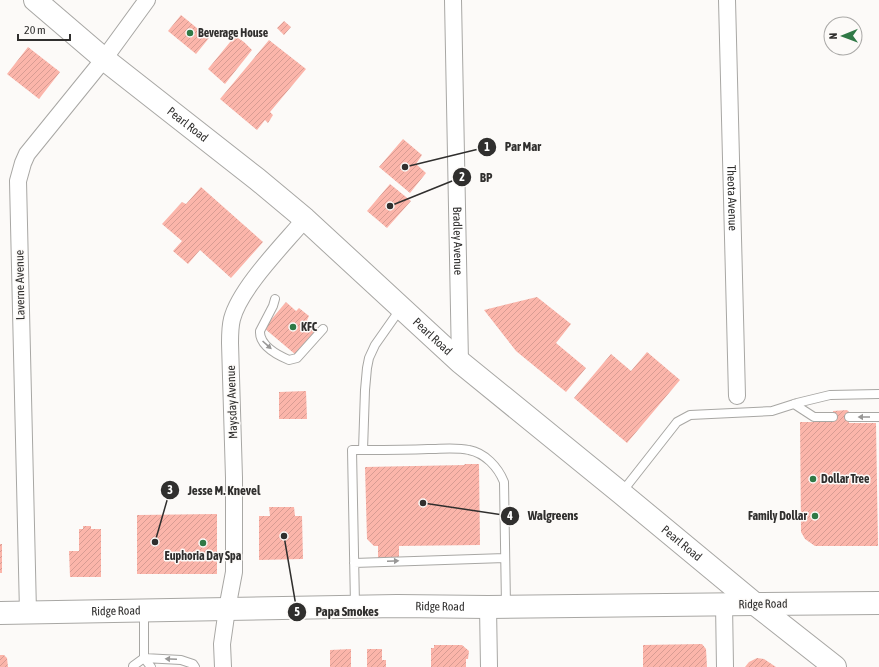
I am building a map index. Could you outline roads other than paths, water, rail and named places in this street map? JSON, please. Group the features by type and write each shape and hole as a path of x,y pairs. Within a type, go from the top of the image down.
{"main road":[{"name":"Pearl Road","path":"35,0 104,59 257,179 305,220 460,362 755,604 835,667"},
{"name":"Ridge Road","path":"0,613 355,606 497,607 879,603"}],"street":[{"name":"Laverne Avenue","path":"28,612 18,181 27,154 104,59 147,0"},
{"name":"Bradley Avenue","path":"453,0 460,362"},
{"name":"Theota Avenue","path":"727,0 737,396"},
{"name":"Maysday Avenue","path":"223,667 222,644 234,572 234,478 230,328 232,318 240,299 248,286 305,220"},
{"path":"724,604 725,667"},
{"path":"489,667 497,607"}],"lane":[{"path":"275,299 260,331 260,339 266,346 283,357 289,360 297,358 323,329"},
{"path":"363,450 365,390 369,358 375,345 401,308"},
{"path":"621,493 677,422 690,415 772,411 830,395 879,394"},
{"path":"794,404 814,417 833,417"},
{"path":"849,417 879,417"},
{"path":"355,606 352,450 452,449 469,450 482,455 491,462 501,475 504,482 505,558 497,607"},
{"path":"354,563 505,558"},
{"path":"144,610 144,658 151,667"},
{"path":"133,667 144,658 181,660 193,664 195,667"}],"place":[{"name":"Beverage House","path":"190,33"},
{"name":"Par Mar","path":"405,167"},
{"name":"BP","path":"390,206"},
{"name":"KFC","path":"293,327"},
{"name":"Dollar Tree","path":"813,479"},
{"name":"Walgreens","path":"423,503"},
{"name":"Family Dollar","path":"815,516"},
{"name":"Papa Smokes","path":"284,536"},
{"name":"Jesse M. Knevel","path":"155,542"},
{"name":"Euphoria Day Spa","path":"203,543"}]}
